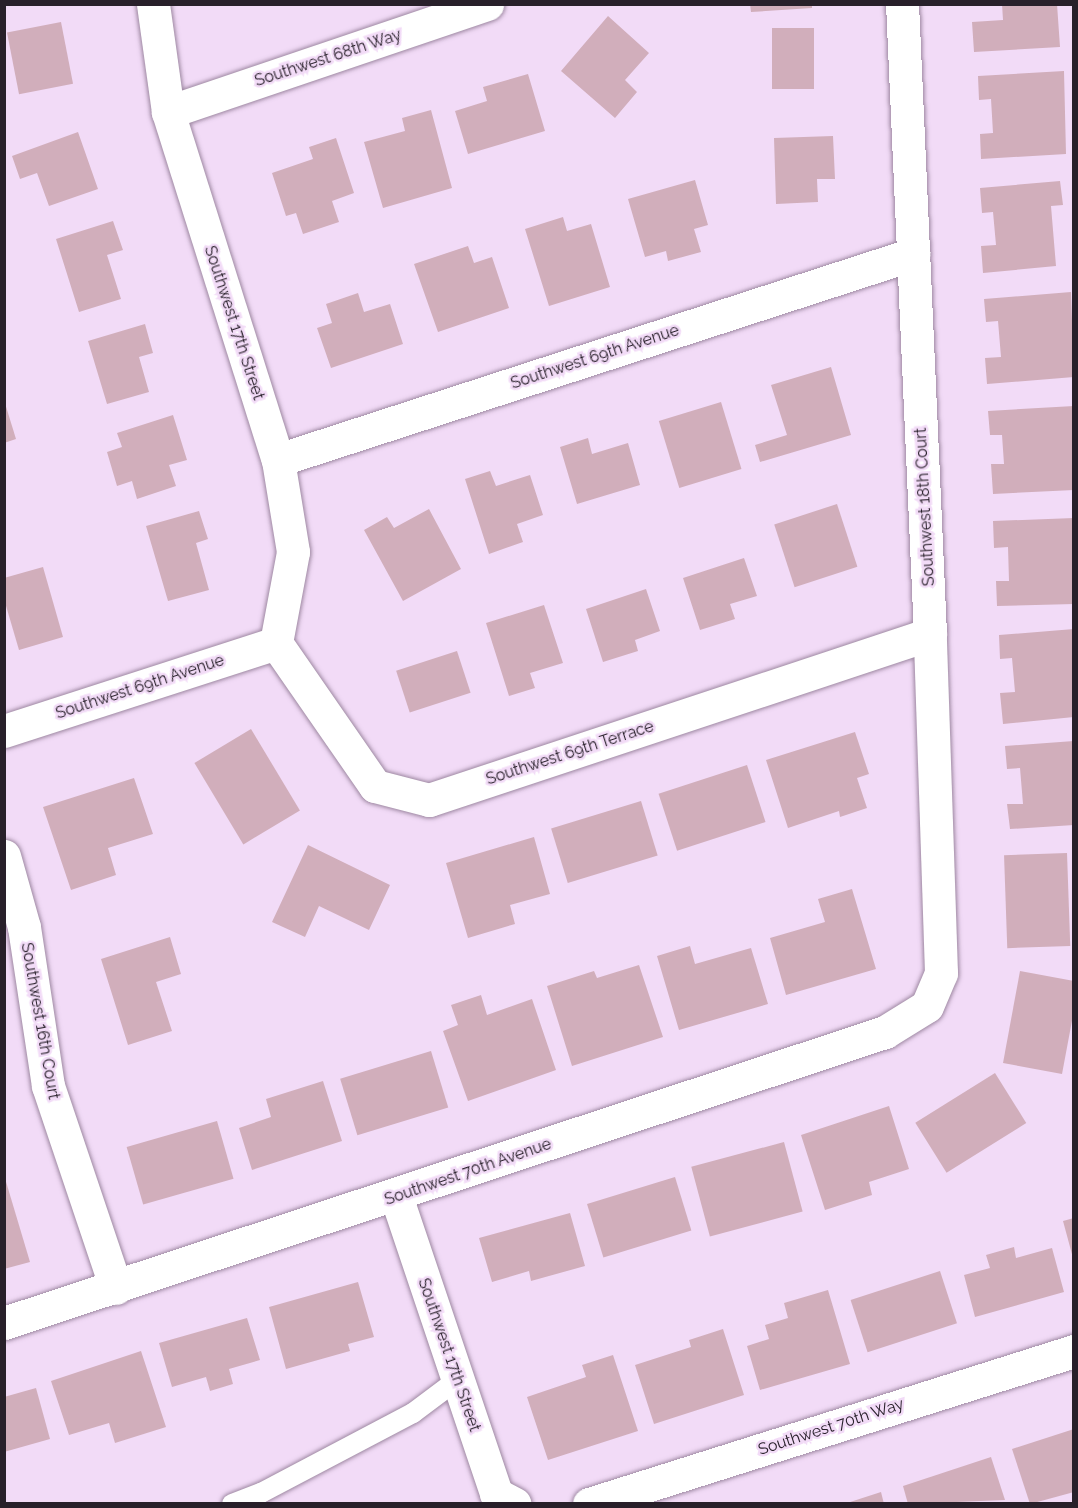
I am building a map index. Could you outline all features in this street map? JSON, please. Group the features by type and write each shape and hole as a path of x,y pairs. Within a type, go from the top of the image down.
{"street":[{"name":"Southwest 17th Street","path":"153,4 168,112 278,460 293,552 276,643"},
{"name":"Southwest 68th Way","path":"168,112 487,4"},
{"name":"Southwest 18th Court","path":"902,4 930,634 941,973 927,1006"},
{"name":"Southwest 69th Avenue","path":"278,460 913,254"},
{"name":"Southwest 69th Terrace","path":"276,643 375,786 429,800 930,634"},
{"name":"Southwest 69th Avenue","path":"4,730 276,643"},
{"name":"Southwest 16th Court","path":"4,856 24,927 48,1086 116,1288"},
{"name":"Southwest 70th Avenue","path":"4,1323 396,1196 885,1032 927,1006"},
{"name":"Southwest 17th Street","path":"396,1196 496,1494 515,1503"},
{"name":"Southwest 70th Way","path":"590,1503 1074,1351"}],"lane":[{"path":"232,1503 261,1493 412,1413 458,1380"}],"building":[{"path":"750,4 812,4 812,8 751,12"},
{"path":"1002,4 1057,4 1060,47 974,52 972,22 1003,20"},
{"path":"608,16 649,53 625,80 637,92 615,118 561,71"},
{"path":"61,22 73,84 19,94 7,32"},
{"path":"772,28 814,28 814,89 772,89"},
{"path":"1064,71 1066,154 981,159 980,134 993,133 991,99 979,100 978,76"},
{"path":"528,74 545,131 468,154 455,111 487,101 483,87"},
{"path":"431,110 452,188 383,208 364,142 405,131 402,118"},
{"path":"78,132 98,189 49,206 37,173 20,179 12,156"},
{"path":"833,136 835,179 817,179 818,202 776,204 774,138"},
{"path":"336,138 354,193 332,201 339,222 303,234 296,213 286,216 272,173 313,159 309,147"},
{"path":"695,180 708,225 694,229 701,252 668,261 666,251 645,257 628,199"},
{"path":"1060,181 1063,205 1051,206 1056,266 983,273 981,246 996,245 993,212 982,213 980,188"},
{"path":"563,217 567,231 591,224 610,287 549,306 525,229"},
{"path":"113,221 123,250 107,255 121,299 79,312 56,239"},
{"path":"468,246 474,263 492,257 509,308 438,332 414,264"},
{"path":"1071,292 1074,377 987,384 985,358 1001,357 998,321 986,322 984,299"},
{"path":"358,293 364,312 390,304 403,344 331,368 317,328 332,323 326,304"},
{"path":"145,324 153,353 139,357 149,392 107,404 88,341"},
{"path":"831,367 851,435 760,462 755,445 787,435 771,385"},
{"path":"4,400 16,439 4,443"},
{"path":"721,402 741,469 679,488 659,421"},
{"path":"1074,406 1074,490 993,494 991,464 1004,464 1002,435 990,435 988,411"},
{"path":"173,415 187,460 169,465 176,486 137,499 132,481 117,486 107,452 122,447 117,433"},
{"path":"588,438 592,454 628,443 640,485 577,504 560,447"},
{"path":"490,471 496,486 530,475 543,515 517,524 523,542 489,554 465,479"},
{"path":"837,504 857,567 795,587 774,524"},
{"path":"429,509 461,569 403,601 364,530 387,517 394,528"},
{"path":"199,511 208,539 196,543 209,590 168,601 146,526"},
{"path":"1074,518 1074,604 997,606 996,581 1009,581 1008,547 994,548 993,521"},
{"path":"744,558 757,596 730,604 735,619 700,630 683,578"},
{"path":"43,567 63,637 19,650 4,599 4,578"},
{"path":"646,589 660,631 635,640 638,651 603,662 586,609"},
{"path":"544,605 563,663 530,673 535,688 509,696 486,623"},
{"path":"1074,629 1074,717 1003,724 1000,693 1015,692 1012,658 1000,659 999,635"},
{"path":"457,651 471,693 410,713 396,671"},
{"path":"251,729 300,810 243,844 194,763"},
{"path":"855,732 869,774 857,778 867,808 840,817 839,811 788,828 766,760"},
{"path":"1074,741 1074,825 1010,829 1007,804 1023,804 1020,768 1007,769 1005,746"},
{"path":"747,765 766,822 677,851 659,794"},
{"path":"134,778 153,834 108,848 116,875 71,890 43,807"},
{"path":"641,801 658,856 568,883 551,828"},
{"path":"534,837 550,894 510,905 515,924 468,938 446,863"},
{"path":"308,845 390,885 369,930 319,906 305,937 272,922"},
{"path":"1067,853 1070,946 1007,948 1004,855"},
{"path":"852,889 876,969 786,995 770,938 825,922 818,899"},
{"path":"170,937 181,974 156,982 172,1031 128,1045 101,959"},
{"path":"690,946 695,964 751,948 768,1004 679,1030 657,956"},
{"path":"639,965 663,1037 572,1066 547,986 594,971 597,978"},
{"path":"1020,971 1074,981 1074,1010 1062,1074 1003,1063"},
{"path":"481,995 487,1015 532,999 556,1070 468,1101 443,1031 458,1025 451,1005"},
{"path":"431,1051 448,1107 357,1135 340,1079"},
{"path":"995,1073 1026,1123 947,1173 915,1123"},
{"path":"323,1081 342,1141 252,1170 239,1128 271,1117 266,1099"},
{"path":"889,1106 909,1169 869,1182 872,1195 825,1210 801,1135"},
{"path":"217,1121 234,1179 143,1205 127,1147"},
{"path":"784,1142 803,1212 710,1236 691,1167"},
{"path":"4,1175 30,1262 4,1269"},
{"path":"675,1177 691,1231 603,1257 587,1204"},
{"path":"570,1213 585,1266 531,1281 529,1271 492,1282 479,1238"},
{"path":"1074,1218 1074,1258 1073,1258 1063,1221"},
{"path":"1014,1247 1016,1258 1052,1248 1064,1292 975,1317 964,1275 990,1268 986,1255"},
{"path":"940,1271 957,1323 868,1352 851,1300"},
{"path":"358,1282 374,1337 348,1344 350,1351 286,1369 269,1307"},
{"path":"828,1290 850,1364 760,1390 747,1346 769,1339 765,1325 788,1318 784,1303"},
{"path":"247,1318 260,1360 229,1369 233,1384 210,1391 206,1377 172,1387 159,1343"},
{"path":"723,1329 744,1395 654,1424 635,1365 691,1347 689,1340"},
{"path":"141,1351 166,1427 115,1443 109,1423 69,1435 51,1381"},
{"path":"613,1355 638,1431 548,1460 527,1397 586,1377 582,1365"},
{"path":"36,1388 50,1439 4,1452 4,1397"},
{"path":"1074,1429 1074,1492 1030,1504 1012,1449"},
{"path":"991,1457 1005,1500 908,1504 903,1486"},
{"path":"881,1492 884,1504 847,1504 847,1503"}]}
